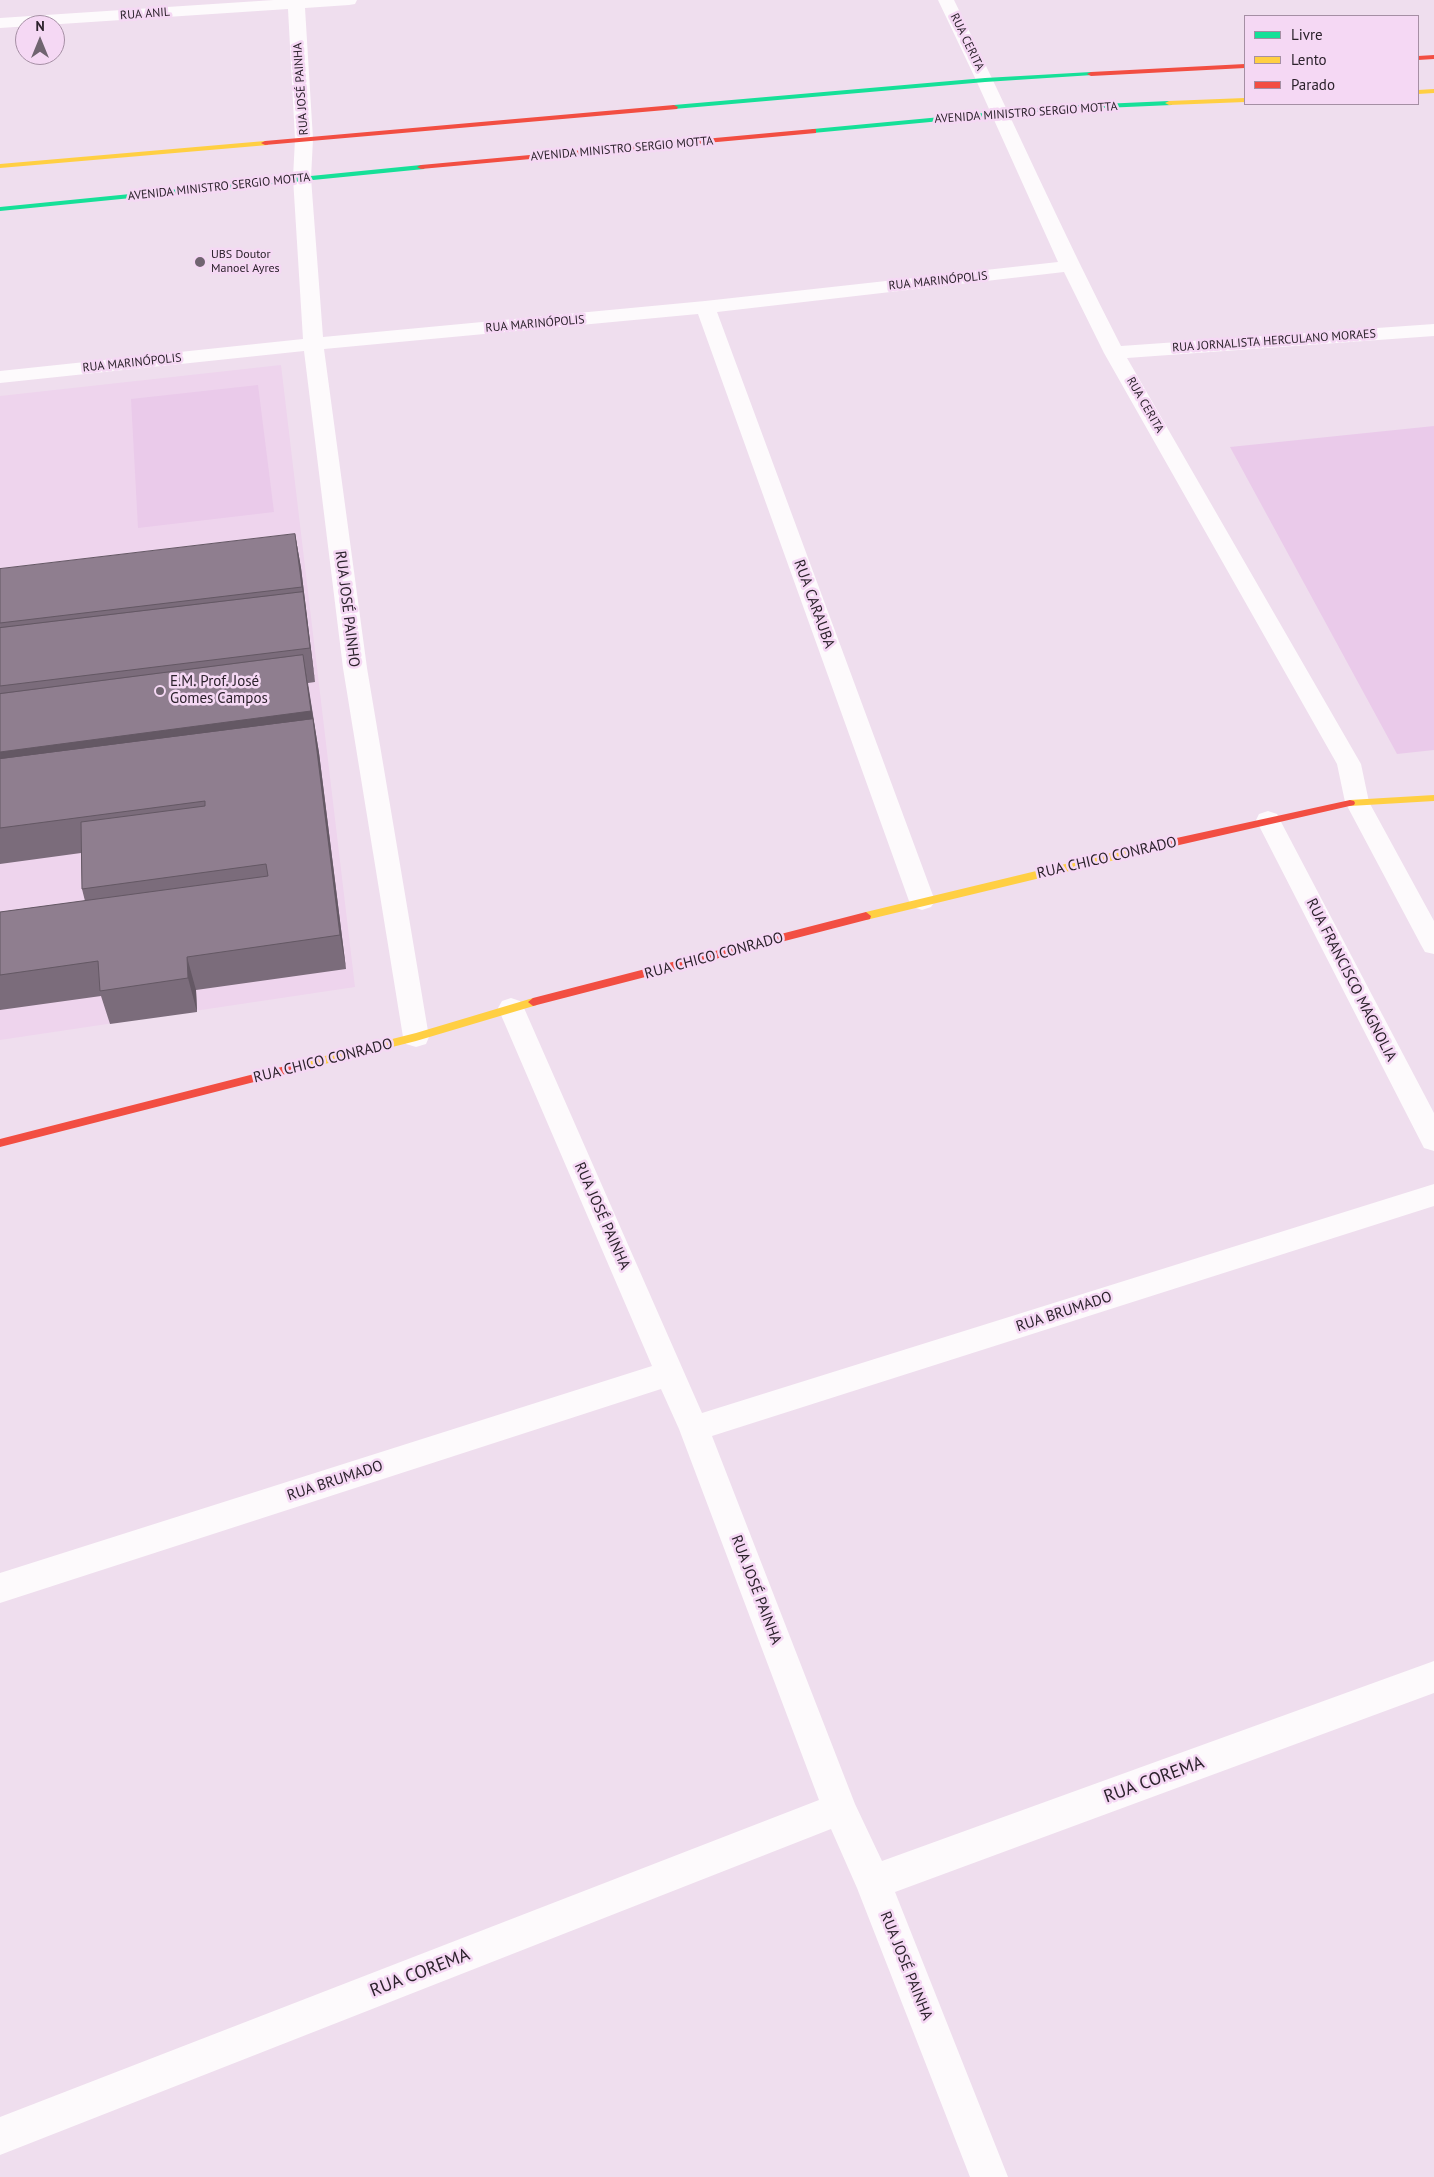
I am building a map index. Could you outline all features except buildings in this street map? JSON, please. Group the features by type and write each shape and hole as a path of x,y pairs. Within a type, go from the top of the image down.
{"street":[{"name":"RUA ANIL","path":"0,23 295,2 349,0"},
{"name":"RUA CERITA","path":"946,0 1001,114 1070,266 1114,352 1349,764 1357,802"},
{"name":"RUA JOSÉ PAINHA","path":"295,2 304,139 302,178"},
{"path":"1419,58 1434,57"},
{"path":"0,166 985,80 1244,66"},
{"path":"1419,92 1434,91"},
{"name":"AVENIDA MINISTRO SERGIO MOTTA","path":"0,209 302,178 1058,108 1244,100"},
{"name":"RUA JOSÉ PAINHO","path":"302,178 313,344 355,668 416,1037"},
{"name":"RUA MARINÓPOLIS","path":"0,377 313,344 706,307 1070,266"},
{"name":"RUA CARAUBA","path":"706,307 922,902"},
{"name":"RUA JORNALISTA HERCULANO MORAES","path":"1114,352 1434,330"},
{"name":"RUA CHICO CONRADO","path":"0,1143 416,1037 511,1008 922,902 1268,820 1357,802 1434,798"},
{"path":"1357,802 1434,945"},
{"name":"RUA FRANCISCO MAGNOLIA","path":"1268,820 1434,1140"},
{"name":"RUA JOSÉ PAINHA","path":"511,1008 694,1429 840,1809 873,1882 989,2177"},
{"name":"RUA BRUMADO","path":"694,1429 1434,1195"},
{"name":"RUA BRUMADO","path":"0,1588 671,1373"},
{"name":"RUA COREMA","path":"873,1882 1434,1677"},
{"name":"RUA COREMA","path":"0,2136 840,1809"}],"shaded area":[{"name":"E.M. Prof. José Gomes Campos","path":"281,365 355,987 0,1040 0,396"},
{"path":"258,385 274,512 138,528 131,399"},
{"path":"1434,426 1434,750 1397,754 1230,447"}],"traffic: fast":[{"path":"674,107 985,80 1091,74"},
{"path":"813,131 1058,108 1169,103"},
{"path":"0,209 421,167"}],"traffic: slow":[{"path":"1419,92 1434,91"},
{"path":"1169,103 1244,100"},
{"path":"0,166 265,143"},
{"path":"1350,803 1434,798"},
{"path":"866,916 1140,850"},
{"path":"301,1066 416,1037 533,1002"}],"traffic: jam":[{"path":"1419,58 1434,57"},
{"path":"1091,74 1244,66"},
{"path":"265,143 674,107"},
{"path":"421,167 813,131"},
{"path":"1140,850 1350,803"},
{"path":"533,1002 866,916"},
{"path":"0,1143 301,1066"}],"place":[{"name":"UBS Doutor Manoel Ayres","path":"200,262"},
{"name":"E.M. Prof. José Gomes Campos","path":"160,691"}]}
